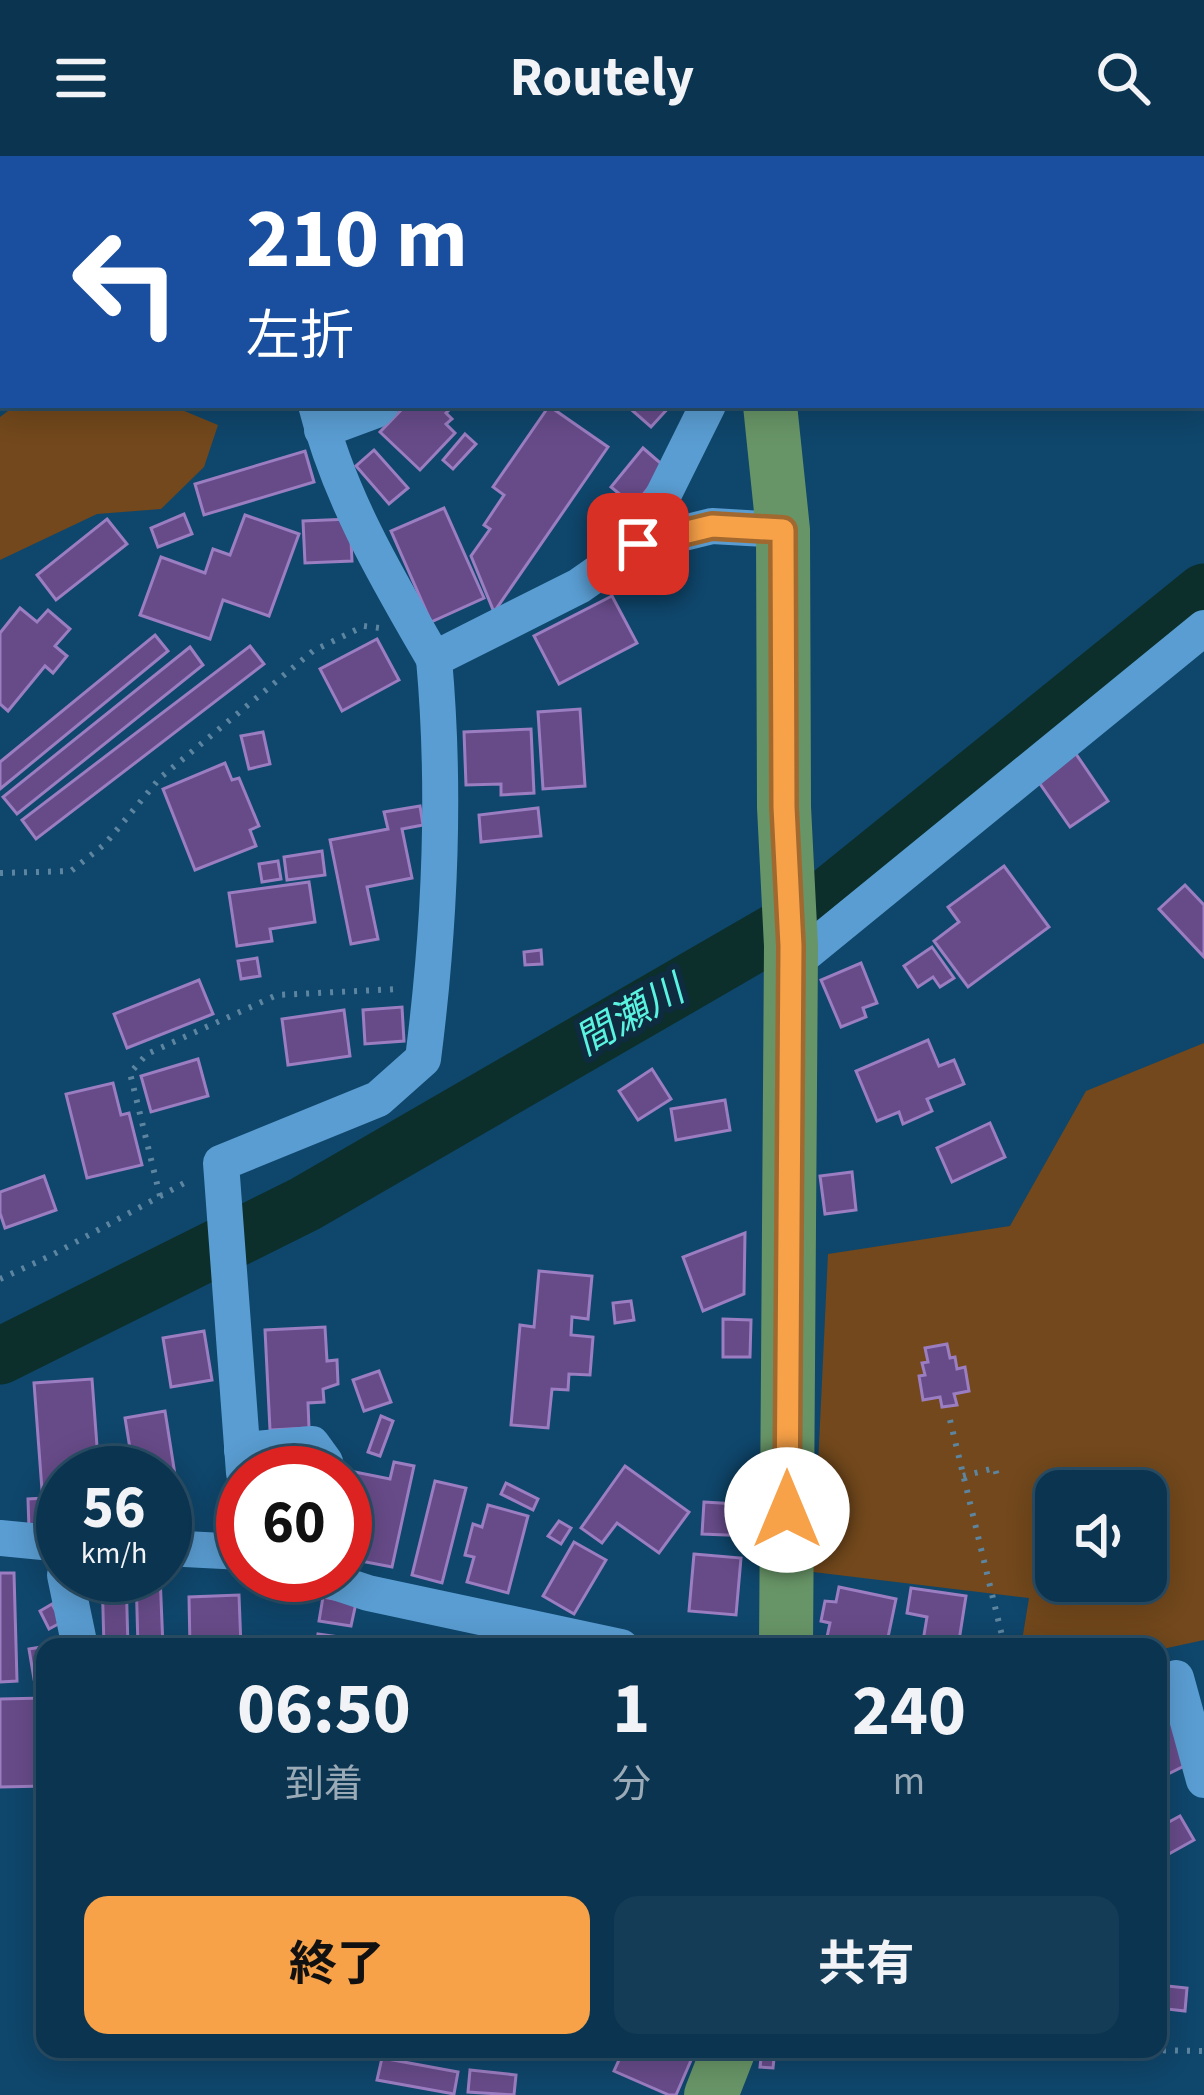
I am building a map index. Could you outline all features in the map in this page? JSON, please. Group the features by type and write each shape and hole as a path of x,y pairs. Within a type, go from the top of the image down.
{"main road":[{"path":"770,408 783,530 784,807 791,956 786,1638"},
{"path":"711,2095 727,2058"}],"street":[{"path":"242,1446 220,1162 378,1099 423,1059 440,872 441,739 434,659 370,549 319,418 378,408"},
{"path":"638,544 706,408"},
{"path":"434,659 579,586 638,544 712,526 783,530"},
{"path":"791,956 1204,628"},
{"path":"0,1538 36,1549"},
{"path":"372,1594 579,1638"},
{"path":"71,1602 78,1638"},
{"path":"1179,1676 1204,1780"}],"path":[{"path":"0,873 71,871 105,844 160,778 313,651 364,626 398,632 434,659"},
{"path":"160,1196 130,1073 147,1054 278,995 432,988"},
{"path":"0,1280 220,1162"},
{"path":"950,1420 1003,1638"},
{"path":"963,1476 995,1468 998,1480"},
{"path":"1167,2050 1204,2051"}],"shaded area":[{"path":"12,408 177,408 218,425 204,467 161,509 97,514 0,560 0,417"},
{"path":"1204,1043 1204,1640 1167,1648 1167,1638 1022,1638 1029,1598 813,1572 828,1254 1010,1226 1086,1091"}],"building":[{"path":"403,408 451,408 446,413 452,419 446,424 455,433 420,470 380,432"},
{"path":"548,408 608,447 494,612 471,556 490,529 484,525 504,495 493,487"},
{"path":"629,408 668,408 651,427"},
{"path":"465,434 476,444 453,469 443,460"},
{"path":"643,448 665,467 634,506 611,487"},
{"path":"374,450 408,488 389,504 356,466"},
{"path":"305,451 314,482 204,515 195,484"},
{"path":"444,508 484,598 431,622 391,531"},
{"path":"184,514 192,534 158,547 151,528"},
{"path":"245,515 299,534 269,616 223,600 210,639 140,615 161,557 205,573 213,549 230,555"},
{"path":"107,519 127,544 56,600 37,575"},
{"path":"350,519 352,561 305,563 303,521"},
{"path":"612,596 637,643 559,684 534,636"},
{"path":"20,608 37,622 48,610 70,629 55,646 67,656 53,673 45,666 8,711 0,704 0,633"},
{"path":"155,635 168,651 0,789 0,762"},
{"path":"377,639 399,680 342,711 320,669"},
{"path":"250,646 264,664 36,839 22,820"},
{"path":"190,647 203,665 17,814 3,797"},
{"path":"580,709 585,786 543,789 538,712"},
{"path":"531,729 534,793 501,795 501,784 466,785 464,732"},
{"path":"263,732 270,764 249,769 241,736"},
{"path":"1074,751 1108,801 1070,827 1036,778"},
{"path":"225,763 232,780 239,778 259,826 250,830 256,846 195,870 163,789"},
{"path":"420,806 423,825 402,829 412,878 367,887 378,939 351,944 330,840 388,829 384,812"},
{"path":"538,808 541,836 481,842 479,815"},
{"path":"322,851 325,875 287,880 284,857"},
{"path":"278,861 281,879 262,882 259,864"},
{"path":"1004,866 1049,927 968,987 934,941 959,922 948,907"},
{"path":"309,882 315,922 270,929 272,941 237,946 229,893"},
{"path":"1185,885 1204,905 1204,957 1159,909"},
{"path":"932,947 954,978 940,987 933,977 918,987 904,966"},
{"path":"541,950 542,964 525,965 524,952"},
{"path":"257,958 260,976 241,979 238,961"},
{"path":"861,963 877,1003 863,1008 866,1017 841,1027 821,980"},
{"path":"199,980 213,1014 127,1048 114,1014"},
{"path":"402,1007 404,1041 365,1044 363,1010"},
{"path":"344,1010 350,1056 288,1065 282,1019"},
{"path":"928,1040 939,1066 954,1060 964,1084 927,1099 932,1111 903,1124 899,1112 877,1121 856,1071"},
{"path":"198,1059 208,1096 151,1112 141,1076"},
{"path":"652,1069 671,1099 638,1120 619,1091"},
{"path":"113,1083 121,1115 129,1113 142,1165 87,1178 66,1094"},
{"path":"725,1100 730,1130 676,1140 671,1109"},
{"path":"990,1123 1005,1157 952,1182 937,1148"},
{"path":"852,1172 856,1210 825,1214 820,1176"},
{"path":"44,1176 56,1210 5,1228 0,1192"},
{"path":"745,1233 744,1294 703,1311 683,1257"},
{"path":"539,1271 592,1276 588,1319 572,1317 571,1335 593,1337 590,1375 569,1374 568,1390 552,1389 548,1428 511,1425 520,1325 534,1327"},
{"path":"631,1301 634,1320 615,1323 613,1303"},
{"path":"723,1319 751,1320 750,1357 723,1357"},
{"path":"325,1327 327,1361 337,1360 338,1384 323,1389 324,1402 308,1403 309,1428 270,1430 265,1330"},
{"path":"204,1331 212,1380 171,1387 163,1338"},
{"path":"947,1344 957,1369 965,1367 969,1391 954,1394 957,1405 942,1407 940,1397 923,1400 919,1376 925,1375 922,1363 928,1362 925,1348"},
{"path":"379,1371 391,1402 364,1411 353,1380"},
{"path":"92,1379 97,1446 39,1446 34,1383"},
{"path":"165,1411 170,1446 130,1446 125,1418"},
{"path":"381,1416 393,1421 380,1456 372,1453"},
{"path":"394,1462 414,1466 392,1567 372,1563 372,1475 390,1479"},
{"path":"625,1466 689,1512 659,1553 617,1523 602,1543 581,1528"},
{"path":"435,1481 466,1488 442,1583 412,1575"},
{"path":"506,1483 538,1499 533,1510 501,1494"},
{"path":"28,1499 36,1499 36,1529 29,1529"},
{"path":"704,1502 753,1505 751,1536 702,1534"},
{"path":"488,1505 528,1516 508,1593 467,1582 474,1557 465,1555 473,1524 482,1527"},
{"path":"559,1521 571,1528 561,1544 548,1536"},
{"path":"574,1542 606,1560 574,1614 543,1596"},
{"path":"694,1554 741,1558 736,1615 689,1611"},
{"path":"0,1573 14,1573 17,1681 0,1682"},
{"path":"839,1587 896,1599 888,1638 827,1637 830,1623 821,1621 825,1601 836,1602"},
{"path":"911,1588 966,1596 959,1638 924,1638 927,1617 907,1613"},
{"path":"192,1597 239,1602 241,1638 190,1638"},
{"path":"103,1602 127,1602 128,1638 104,1638"},
{"path":"137,1602 161,1602 163,1638 138,1638"},
{"path":"322,1602 356,1603 351,1626 319,1621"},
{"path":"52,1604 62,1622 49,1629 40,1611"},
{"path":"36,1648 36,1679 34,1679 29,1649"},
{"path":"36,1698 36,1786 0,1787 0,1699"},
{"path":"1167,1714 1192,1762 1167,1774"},
{"path":"1180,1816 1194,1840 1167,1855 1167,1823"},
{"path":"1167,1986 1187,1988 1185,2011 1167,2009"},
{"path":"382,2058 458,2072 454,2094 377,2080"},
{"path":"620,2058 692,2058 676,2095 614,2071"},
{"path":"761,2058 774,2058 773,2068 760,2067"},
{"path":"470,2070 516,2075 514,2095 468,2092"}],"waterway":[{"name":"間瀬川","path":"0,1356 305,1204 805,915 1204,592"}],"route":[{"path":"638,544 712,526 783,530 784,807 791,946 787,1510"}]}
